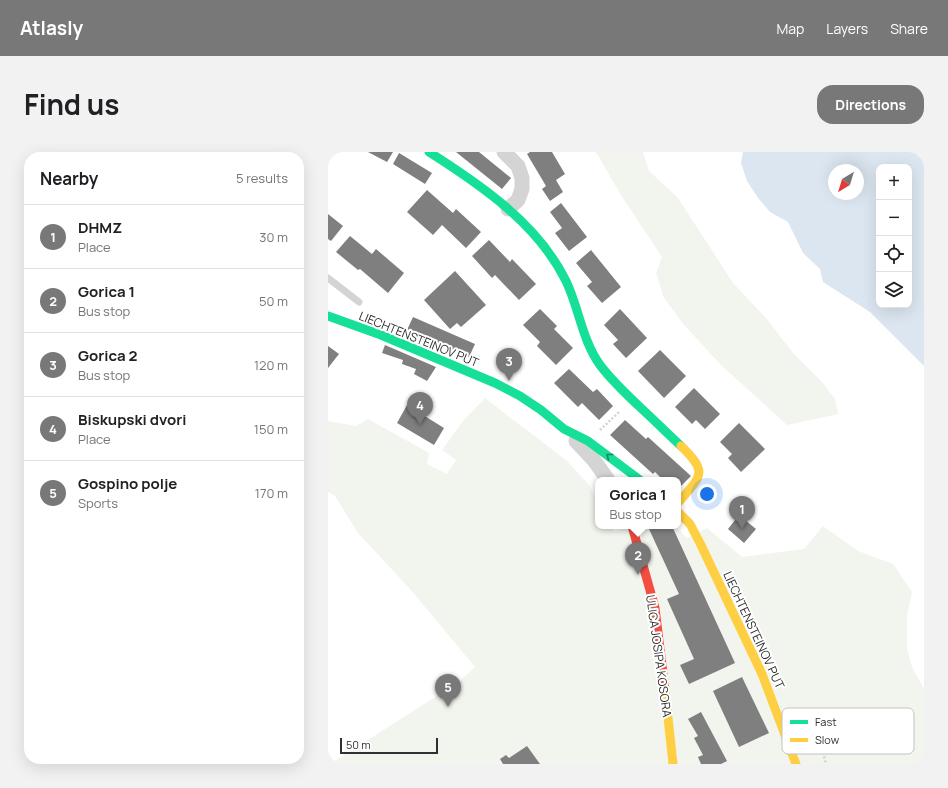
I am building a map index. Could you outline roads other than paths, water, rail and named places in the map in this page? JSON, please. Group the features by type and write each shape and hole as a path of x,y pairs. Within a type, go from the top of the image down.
{"street":[{"path":"429,152 462,172 508,210 539,240 554,261 574,299 581,326 591,351 611,378 694,459 700,470 699,477 681,499"},
{"path":"504,152 518,166 522,178 522,189 518,200 508,210"},
{"name":"LIECHTENSTEINOV PUT","path":"328,316 381,335 495,383 520,396 541,410 564,429 588,441 636,477"},
{"path":"564,429 593,460 606,477"},
{"name":"LIECHTENSTEINOV PUT","path":"681,515 690,524 700,543 762,674 782,727"},
{"name":"ULICA JOSIPA KOSORA","path":"633,529 655,608 673,764"},
{"name":"LIECHTENSTEINOV PUT","path":"792,754 796,764"}],"lane":[{"path":"328,278 359,302"}],"place":[{"name":"Gorica 2","path":"509,381"},
{"name":"Biskupski dvori","path":"420,425"},
{"name":"DHMZ","path":"742,529"},
{"name":"Gorica 1","path":"638,575"},
{"name":"Gospino polje","path":"448,707"}]}
